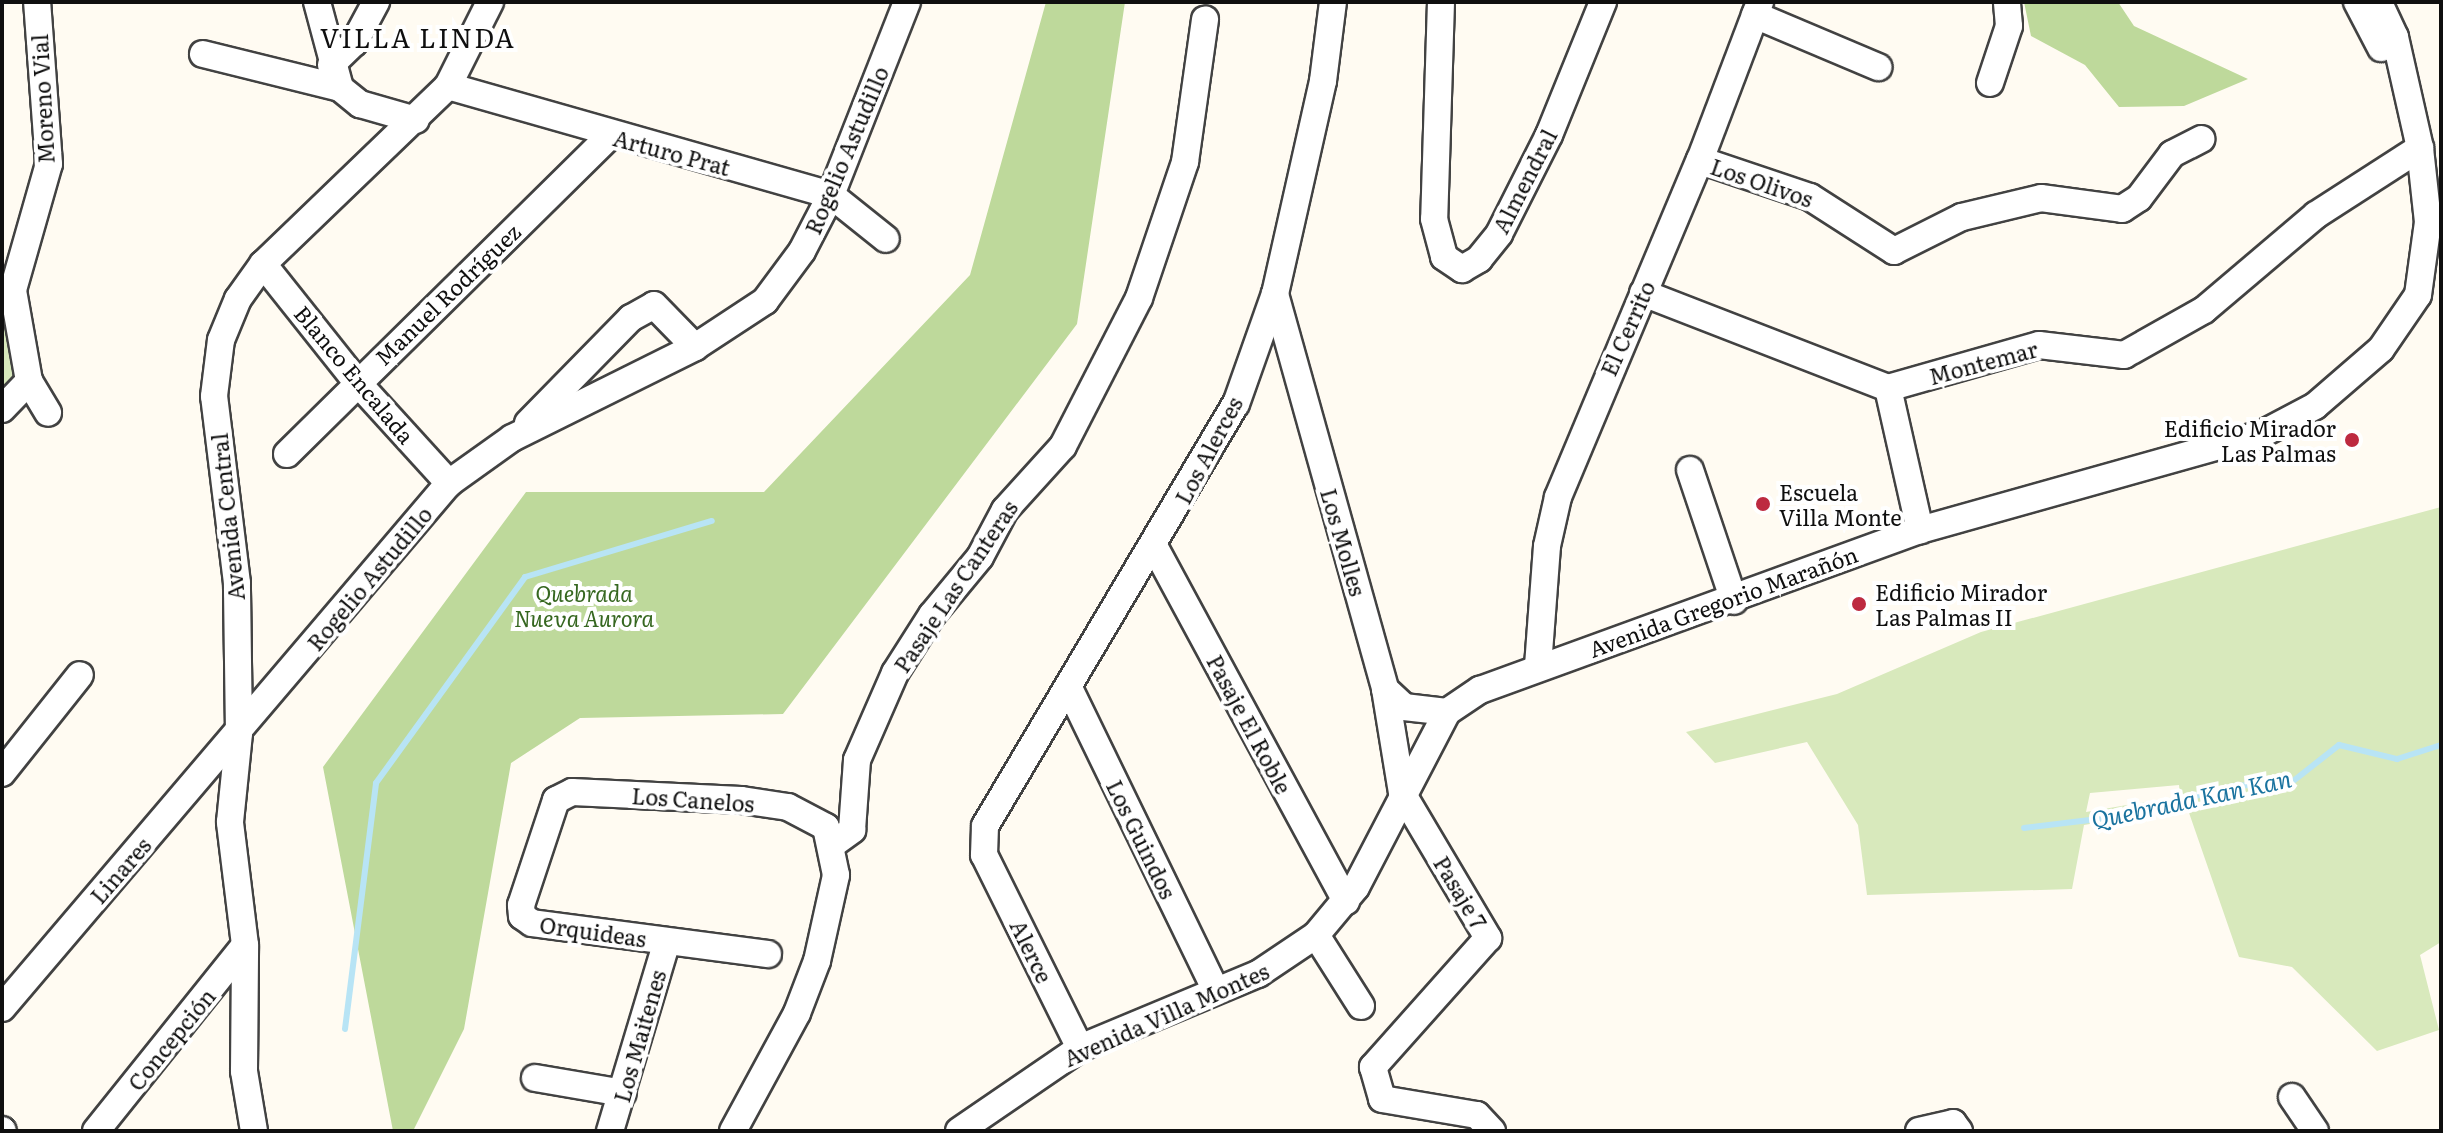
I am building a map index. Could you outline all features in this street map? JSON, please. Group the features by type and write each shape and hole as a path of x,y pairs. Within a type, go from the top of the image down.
{"street":[{"name":"Moreno Vial","path":"37,2 49,164 7,288 29,381 48,413"},
{"path":"317,2 335,76 360,104 416,120"},
{"path":"335,76 376,2"},
{"name":"Avenida Central","path":"254,1131 244,1071 245,945 230,822 239,733 237,583 214,396 226,322 263,264 448,86 490,2"},
{"name":"Rogelio Astudillo","path":"239,733 449,483 512,438 695,347 765,301 802,251 831,195 907,2"},
{"name":"Los Alerces","path":"984,855 985,826 994,803 1069,688 1226,425 1275,294 1323,81 1333,2"},
{"name":"Almendral","path":"1441,2 1434,219 1444,257 1462,269 1479,259 1499,234 1549,135 1603,2"},
{"path":"1990,83 2009,26 2007,2"},
{"name":"Avenida Gregorio Marañón","path":"2357,2 2409,105"},
{"name":"Avenida Gregorio Marañón","path":"1447,712 1480,690 1538,666 1734,601 1920,530 2262,434 2315,406 2381,349 2418,295 2428,222 2420,148 2395,37 2379,2"},
{"path":"1758,9 1878,67"},
{"name":"El Cerrito","path":"1538,666 1547,546 1558,497 1700,160 1758,9"},
{"name":"Pasaje Las Canteras","path":"833,844 852,830 857,760 895,673 932,615 980,557 1005,510 1075,428 1139,298 1185,162 1205,19"},
{"path":"203,54 335,76"},
{"name":"Arturo Prat","path":"448,86 609,136 831,195 886,239"},
{"name":"Manuel Rodríguez","path":"287,454 609,136"},
{"name":"Los Olivos","path":"1700,160 1810,197 1894,251 1962,217 2026,201 2082,200 2122,209 2139,198 2172,154 2201,139"},
{"name":"Montemar","path":"1888,388 2039,345 2124,355 2141,349 2204,310 2316,215 2420,148"},
{"name":"Blanco Encalada","path":"263,264 357,382 449,483"},
{"path":"1643,293 1888,388 1920,530"},
{"name":"Los Molles","path":"1275,294 1385,689 1402,793"},
{"name":"Rogelio Astudillo","path":"512,438 631,318 654,305 695,347"},
{"path":"2,409 29,381"},
{"path":"1690,470 1734,601"},
{"name":"Pasaje El Roble","path":"1154,546 1346,901"},
{"path":"2,773 80,675"},
{"name":"Los Guindos","path":"1069,688 1215,989"},
{"path":"1385,689 1404,707 1447,712"},
{"name":"Avenida Villa Montes","path":"959,1131 1080,1048 1268,969 1316,935 1346,901 1447,712"},
{"name":"Linares","path":"2,1008 239,733"},
{"name":"Los Canelos","path":"547,817 556,800 572,792 741,800 808,814 826,827 833,844"},
{"name":"Pasaje 7","path":"1402,793 1488,938 1444,982 1373,1067 1382,1099 1477,1115 1492,1131"},
{"name":"Orquideas","path":"547,817 522,916 532,923 768,954"},
{"path":"733,1131 797,1013 817,961 836,875 833,844"},
{"name":"Alerce","path":"984,855 1080,1048"},
{"path":"1316,935 1361,1006"},
{"name":"Los Maitenes","path":"610,1131 667,941"},
{"name":"Concepción","path":"96,1131 245,945"},
{"path":"535,1078 623,1093"},
{"path":"2292,1097 2315,1131"},
{"path":"1919,1131 1953,1123 1959,1131"}],"green space":[{"name":"Quebrada Nueva Aurora","path":"1046,2 1125,2 1077,324 783,714 580,718 511,763 464,1029 413,1131 393,1131 323,767 526,492 764,492 970,275"},
{"path":"2024,2 2118,2 2134,26 2248,79 2184,106 2119,107 2085,65 2031,36"},
{"path":"2,319 22,375 2,389"},
{"path":"2441,507 2441,942 2420,955 2439,1030 2377,1051 2292,967 2239,957 2187,807 2084,825 2072,889 1867,895 1858,825 1807,742 1715,763 1686,732 1837,694 1981,632","holes":["2179,785 2180,796 2086,812 2090,793"]}],"waterway":[{"path":"345,1029 376,783 525,577 712,521"},
{"name":"Quebrada Kan Kan","path":"2024,828 2114,817 2235,786 2292,782 2339,745 2397,759 2441,745"}],"place":[{"name":"Edificio Mirador Las Palmas","path":"2352,440"},
{"name":"Escuela Villa Monte","path":"1763,504"},
{"name":"Edificio Mirador Las Palmas II","path":"1859,604"}],"district":[{"name":"VILLA LINDA","path":"418,37"}]}
